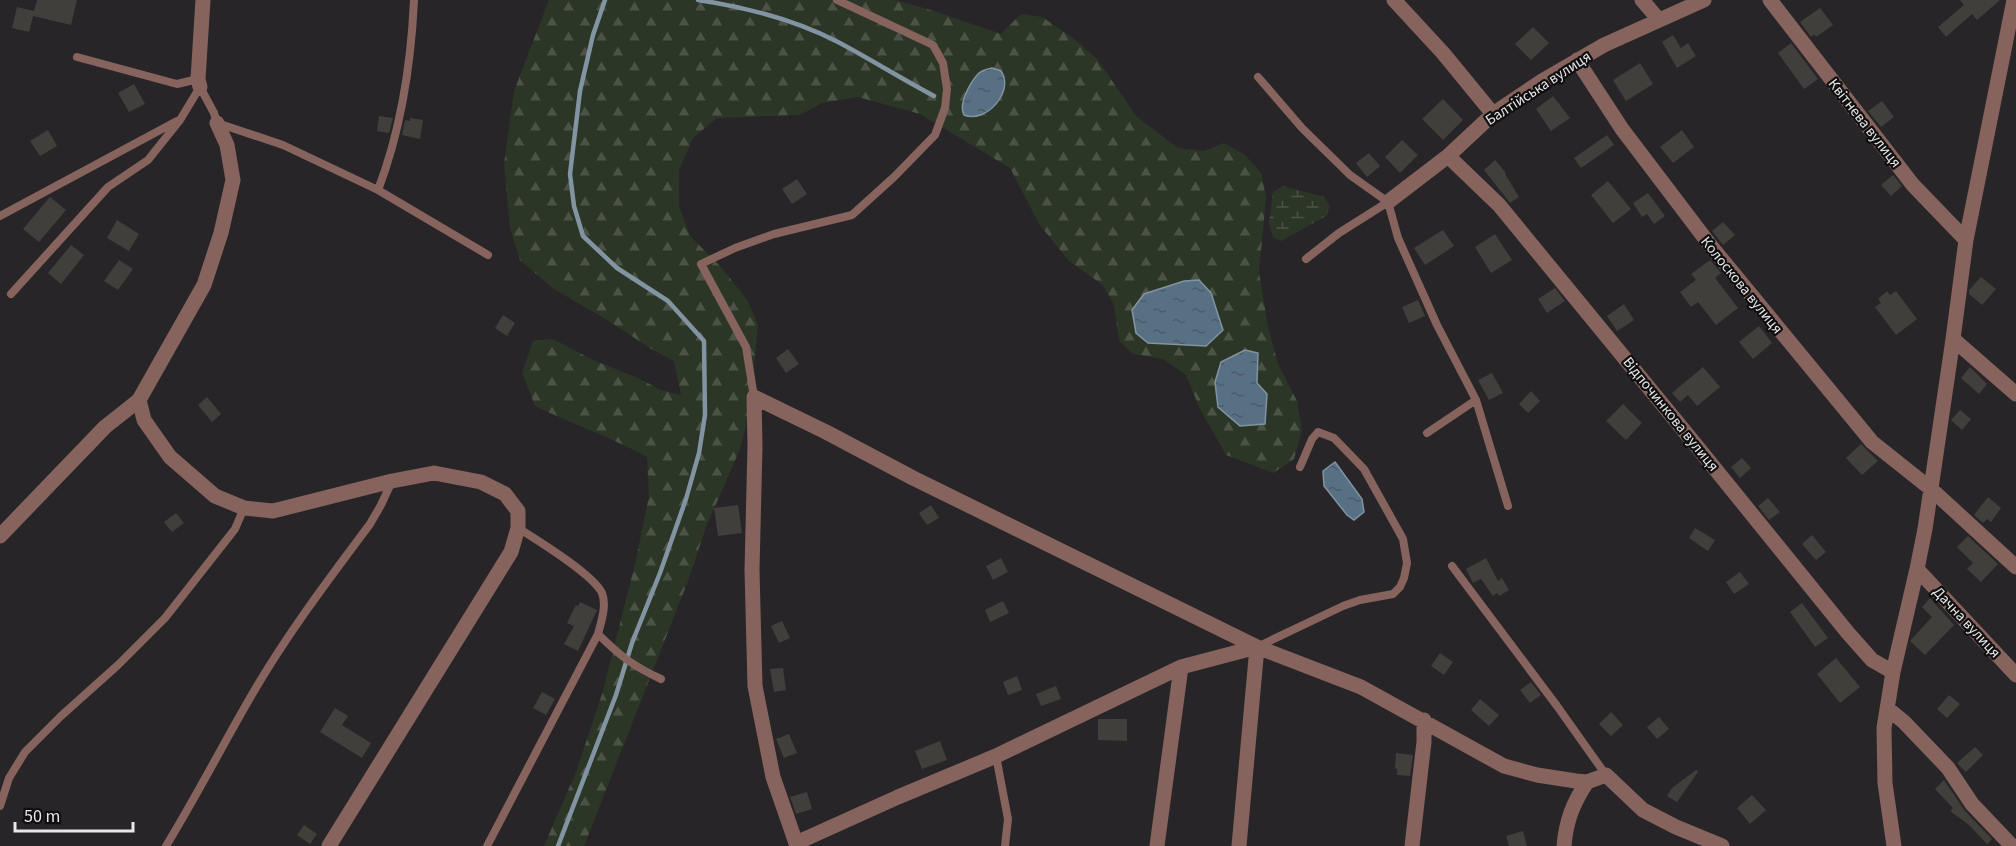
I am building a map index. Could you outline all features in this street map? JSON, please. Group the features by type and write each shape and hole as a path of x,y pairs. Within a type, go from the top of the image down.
{"street":[{"path":"199,83 203,0"},
{"path":"1394,0 1443,53 1493,114"},
{"path":"1642,0 1659,20"},
{"name":"Балтійська вулиця","path":"1388,202 1448,156 1493,114 1577,60 1704,0"},
{"name":"Квітнева вулиця","path":"1770,0 1913,185 1966,240"},
{"path":"1894,846 1884,768 1884,728 1893,672 1917,569 1931,489 1966,240 2014,0"},
{"name":"Колоскова вулиця","path":"1577,60 1622,129 1710,245 1872,442 1931,489 2016,567"},
{"path":"0,536 105,427 139,400 204,285 221,233 233,180 227,145 217,123"},
{"name":"Відпочинкова вулиця","path":"1448,156 1499,206 1848,633 1872,660 1893,672"},
{"path":"1953,339 2016,394"},
{"path":"1257,647 1181,667 996,756 898,796 794,845 773,777 755,686 752,570 754,397 1257,647 1360,687 1424,720 1504,766 1537,775 1587,782 1605,775 1643,810 1722,846"},
{"path":"139,400 144,420 170,457 215,496 244,508 273,511 392,480 434,473 481,482 505,494 518,511 518,528 511,552 329,846"},
{"name":"Дачна вулиця","path":"1917,569 2016,675"},
{"path":"1239,846 1257,647"},
{"path":"1157,846 1181,667"},
{"path":"1887,708 1905,722 1948,768 1972,804 2012,846"},
{"path":"1412,846 1424,742 1424,720"},
{"path":"1564,846 1572,808 1587,782"}],"lane":[{"path":"378,190 388,164 409,67 414,0"},
{"path":"754,397 746,347 701,264 774,234 852,214 894,177 935,135 945,108 947,89 943,63 933,45 837,0"},
{"path":"77,57 177,84 199,83"},
{"path":"1258,77 1302,128 1350,175 1388,202 1398,238 1437,325 1476,400 1508,506"},
{"path":"11,294 108,187 148,160 180,120 199,83"},
{"path":"199,83 217,123 283,145 378,190 488,255"},
{"path":"0,216 180,120"},
{"path":"1306,259 1339,233 1388,202"},
{"path":"1427,433 1476,400"},
{"path":"1257,647 1343,606 1360,600 1393,594 1400,587 1404,578 1407,563 1403,539 1364,469 1334,438 1318,432 1312,439 1300,468"},
{"path":"166,846 198,794 250,698 293,632 370,524 392,480"},
{"path":"0,806 9,778 25,752 165,618 235,529 244,508"},
{"path":"487,846 598,634 604,611 602,593 586,575 518,528"},
{"path":"1452,566 1557,706 1605,775"},
{"path":"598,634 619,656 661,679"},
{"path":"996,756 1008,819 1005,846"}],"green space":[{"path":"549,0 895,0 1001,34 1021,14 1042,17 1073,38 1098,60 1136,116 1178,148 1204,151 1224,143 1245,155 1261,173 1266,197 1259,272 1268,327 1278,364 1297,401 1302,430 1294,459 1273,473 1226,455 1200,409 1186,375 1163,359 1133,354 1119,341 1114,305 1103,285 1069,261 1039,224 1010,168 920,114 858,97 822,103 800,115 717,118 693,138 679,170 679,206 690,236 720,266 748,301 758,325 750,408 740,449 706,527 688,581 584,846 544,846 576,772 603,691 636,560 649,496 647,457 535,406 522,373 533,341 553,339 593,360 661,390 681,395 674,361 554,289 520,260 510,228 504,164 514,91"},
{"path":"1283,186 1324,197 1330,206 1326,216 1281,241 1273,237 1269,223 1273,192"}],"water":[{"path":"992,68 1001,71 1004,79 1001,96 996,104 981,115 972,117 964,115 964,100 972,83 980,73"},
{"path":"1199,280 1211,293 1223,330 1206,346 1148,343 1136,333 1132,310 1144,294 1184,281"},
{"path":"1245,350 1258,353 1257,383 1267,394 1265,424 1240,426 1218,407 1215,382 1221,362"},
{"path":"1335,462 1362,499 1364,512 1354,520 1347,515 1324,486 1323,471"}],"building":[{"path":"37,0 77,0 71,25 33,16 29,32 12,28 17,7 34,11"},
{"path":"1960,0 2000,0 1977,20 1972,14 1946,37 1938,27 1964,5"},
{"path":"1820,8 1833,25 1816,37 1814,34 1811,37 1800,22"},
{"path":"1533,27 1549,43 1531,60 1515,44"},
{"path":"1673,35 1681,48 1688,43 1696,56 1677,68 1662,42"},
{"path":"1791,43 1818,79 1804,89 1778,53"},
{"path":"1640,63 1653,84 1626,101 1613,80"},
{"path":"134,84 145,104 129,112 118,93"},
{"path":"1553,96 1570,118 1551,131 1536,109"},
{"path":"1443,99 1463,120 1443,140 1422,119"},
{"path":"1882,101 1894,117 1881,127 1868,111"},
{"path":"379,116 393,118 389,133 377,131"},
{"path":"410,118 423,120 420,139 402,135 405,120 410,121"},
{"path":"48,130 57,146 40,156 30,141"},
{"path":"1682,130 1694,147 1673,163 1660,147"},
{"path":"1607,135 1614,145 1581,168 1574,158"},
{"path":"1402,140 1418,155 1400,173 1385,157"},
{"path":"1369,153 1380,166 1367,177 1356,163"},
{"path":"1495,160 1506,173 1519,197 1510,203 1484,170"},
{"path":"1893,175 1902,186 1891,196 1881,185"},
{"path":"797,179 807,194 792,204 782,189"},
{"path":"1608,181 1631,209 1613,223 1591,195"},
{"path":"1648,193 1665,216 1654,224 1647,214 1642,217 1633,203"},
{"path":"50,197 66,210 39,242 23,229"},
{"path":"117,220 139,234 129,251 107,238"},
{"path":"1723,222 1735,235 1723,245 1712,231"},
{"path":"1443,230 1454,246 1425,265 1414,248"},
{"path":"1495,234 1512,260 1491,273 1475,247"},
{"path":"71,245 84,255 61,284 48,273"},
{"path":"119,260 133,269 118,290 104,281"},
{"path":"1710,260 1721,273 1715,278 1738,308 1716,325 1698,302 1691,307 1680,292 1696,280 1691,274"},
{"path":"1981,277 1996,289 1982,305 1969,294 1969,290"},
{"path":"1555,288 1565,301 1547,313 1538,299"},
{"path":"1887,291 1890,295 1896,291 1917,319 1896,335 1875,307 1881,303 1878,299"},
{"path":"1418,300 1425,316 1409,323 1402,307"},
{"path":"1624,304 1634,320 1617,331 1607,316"},
{"path":"503,315 515,323 507,336 495,328"},
{"path":"1759,326 1772,343 1753,359 1739,342"},
{"path":"788,349 799,364 786,373 776,358"},
{"path":"1703,367 1720,387 1697,406 1688,395 1680,402 1672,393"},
{"path":"1970,367 1987,384 1979,394 1961,378"},
{"path":"1492,373 1503,393 1489,400 1478,380"},
{"path":"1531,391 1540,401 1528,413 1519,404"},
{"path":"207,397 221,414 212,422 198,405"},
{"path":"1623,404 1642,423 1626,440 1606,421"},
{"path":"1960,410 1971,419 1962,430 1951,420"},
{"path":"1861,444 1878,461 1862,475 1846,458"},
{"path":"1742,458 1751,468 1740,478 1731,467"},
{"path":"1988,497 2001,508 1991,522 1987,519 1983,523 1974,515"},
{"path":"1768,498 1780,512 1769,520 1758,506"},
{"path":"738,505 742,533 718,536 714,508"},
{"path":"931,505 939,518 927,525 919,513"},
{"path":"176,513 184,523 172,532 164,522"},
{"path":"1695,528 1715,540 1708,551 1689,538"},
{"path":"1812,535 1826,552 1816,560 1802,544"},
{"path":"1968,536 1998,564 1981,582 1967,569 1973,563 1957,547"},
{"path":"1001,558 1008,572 993,580 986,566"},
{"path":"1486,558 1498,581 1502,578 1509,590 1499,596 1497,593 1493,596 1481,579 1473,583 1466,569"},
{"path":"1740,572 1749,584 1734,594 1726,582"},
{"path":"1930,598 1954,625 1925,655 1910,641 1932,617 1922,607"},
{"path":"1003,601 1009,613 990,622 985,610"},
{"path":"580,602 597,610 578,651 564,644 574,626 567,623 576,605 578,606"},
{"path":"1802,603 1828,638 1815,647 1790,612"},
{"path":"782,621 790,638 779,643 771,626"},
{"path":"1440,653 1453,662 1444,675 1431,666"},
{"path":"1836,658 1860,687 1840,703 1817,674"},
{"path":"783,668 786,690 774,692 770,669"},
{"path":"1017,676 1022,690 1008,695 1003,682"},
{"path":"1531,682 1541,695 1530,703 1520,690"},
{"path":"1056,686 1061,699 1041,706 1036,694"},
{"path":"542,692 555,699 546,715 533,708"},
{"path":"1949,695 1960,704 1947,718 1937,709"},
{"path":"1480,699 1499,715 1489,726 1471,710"},
{"path":"335,708 348,716 342,725 371,743 362,758 320,732"},
{"path":"1611,712 1623,725 1611,736 1599,724"},
{"path":"1659,717 1669,729 1657,739 1647,727"},
{"path":"1098,719 1127,719 1127,741 1098,740"},
{"path":"789,734 797,753 784,758 776,739"},
{"path":"940,741 947,760 922,769 915,751"},
{"path":"1975,747 1983,755 1966,772 1957,763"},
{"path":"1396,753 1413,755 1410,776 1397,775"},
{"path":"1696,770 1698,772 1677,802 1667,796 1672,788"},
{"path":"1944,780 1965,811 1992,839 1987,844 1969,825 1950,811 1953,808 1935,789"},
{"path":"807,792 812,809 796,814 790,797"},
{"path":"1752,795 1766,810 1750,824 1737,808"},
{"path":"304,825 317,834 310,844 297,835"},
{"path":"1523,831 1527,846 1509,846 1506,836"}],"waterway":[{"path":"558,846 616,695 632,643 686,499 699,453 705,415 704,341 668,301 617,268 583,236 574,206 570,174 580,91 593,35 605,0"},
{"path":"698,0 734,6 805,27 838,42 934,96"}]}
